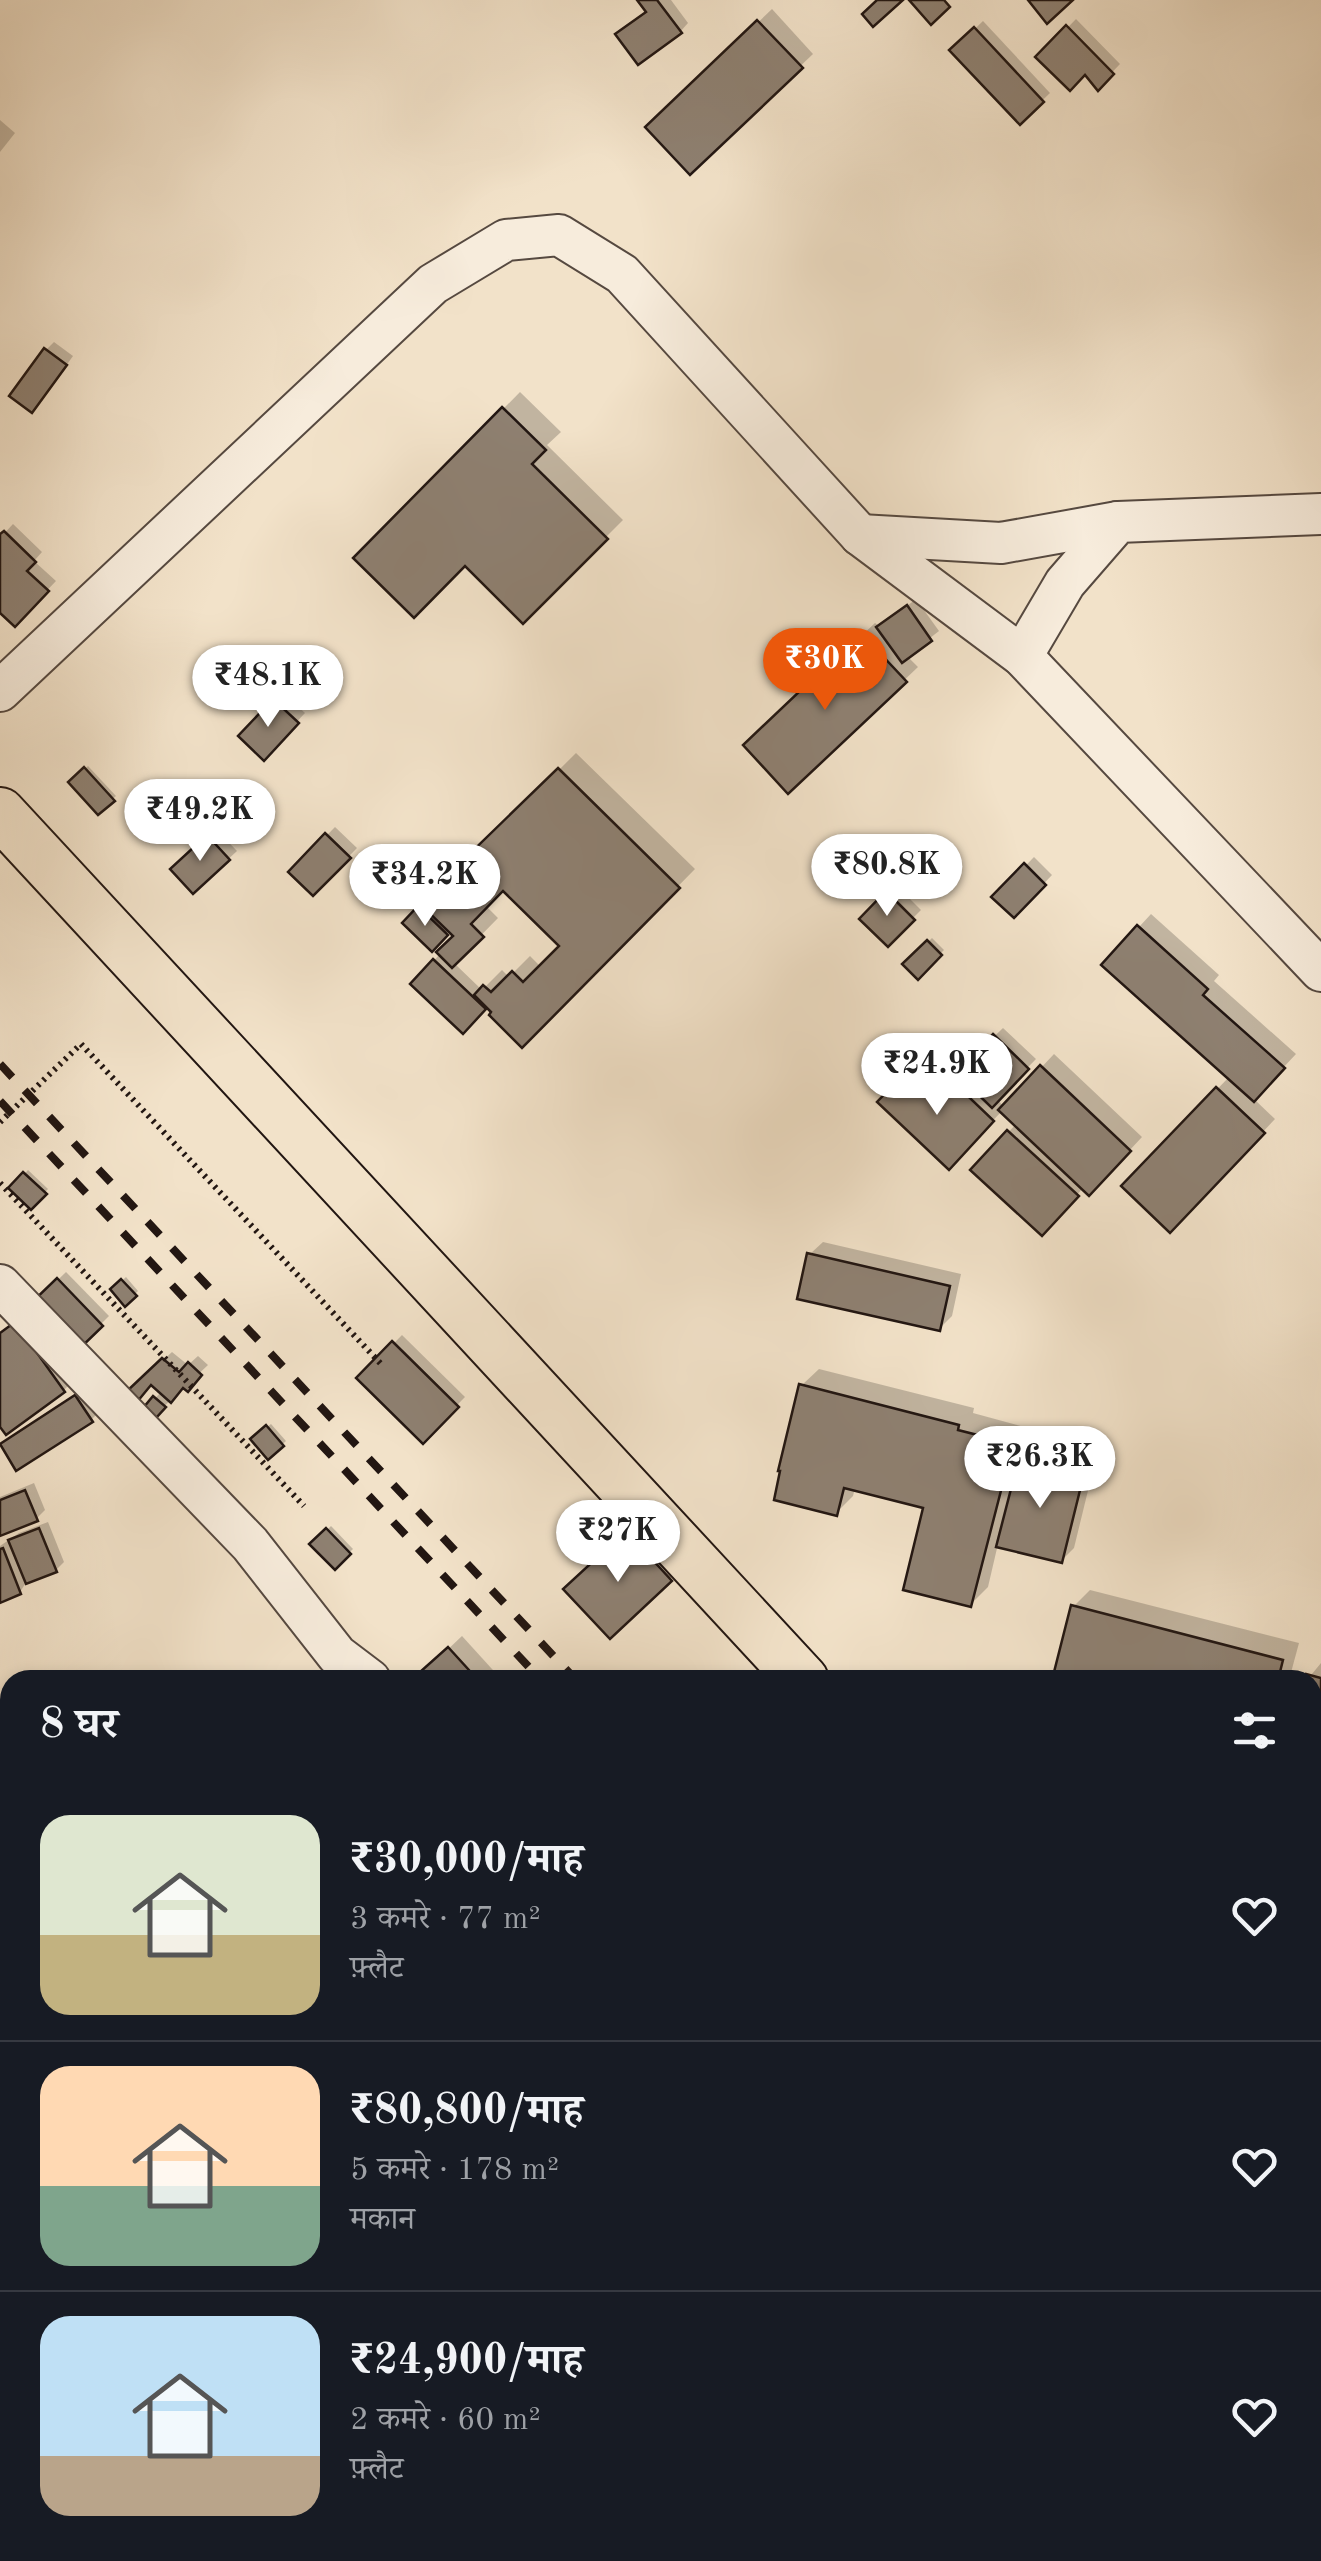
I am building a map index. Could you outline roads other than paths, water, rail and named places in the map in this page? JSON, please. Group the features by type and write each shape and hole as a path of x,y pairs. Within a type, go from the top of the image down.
{"main road":[{"path":"0,813 794,1670"}],"street":[{"path":"0,691 433,284 506,240 559,235 622,274 860,535 1022,656 1321,971"},
{"path":"860,535 1001,543 1118,522 1321,514"},
{"path":"1022,656 1065,582 1118,522"},
{"path":"0,1285 250,1544 338,1655 357,1670"}],"railway":[{"path":"0,1064 567,1670"},
{"path":"0,1101 532,1670"}]}
